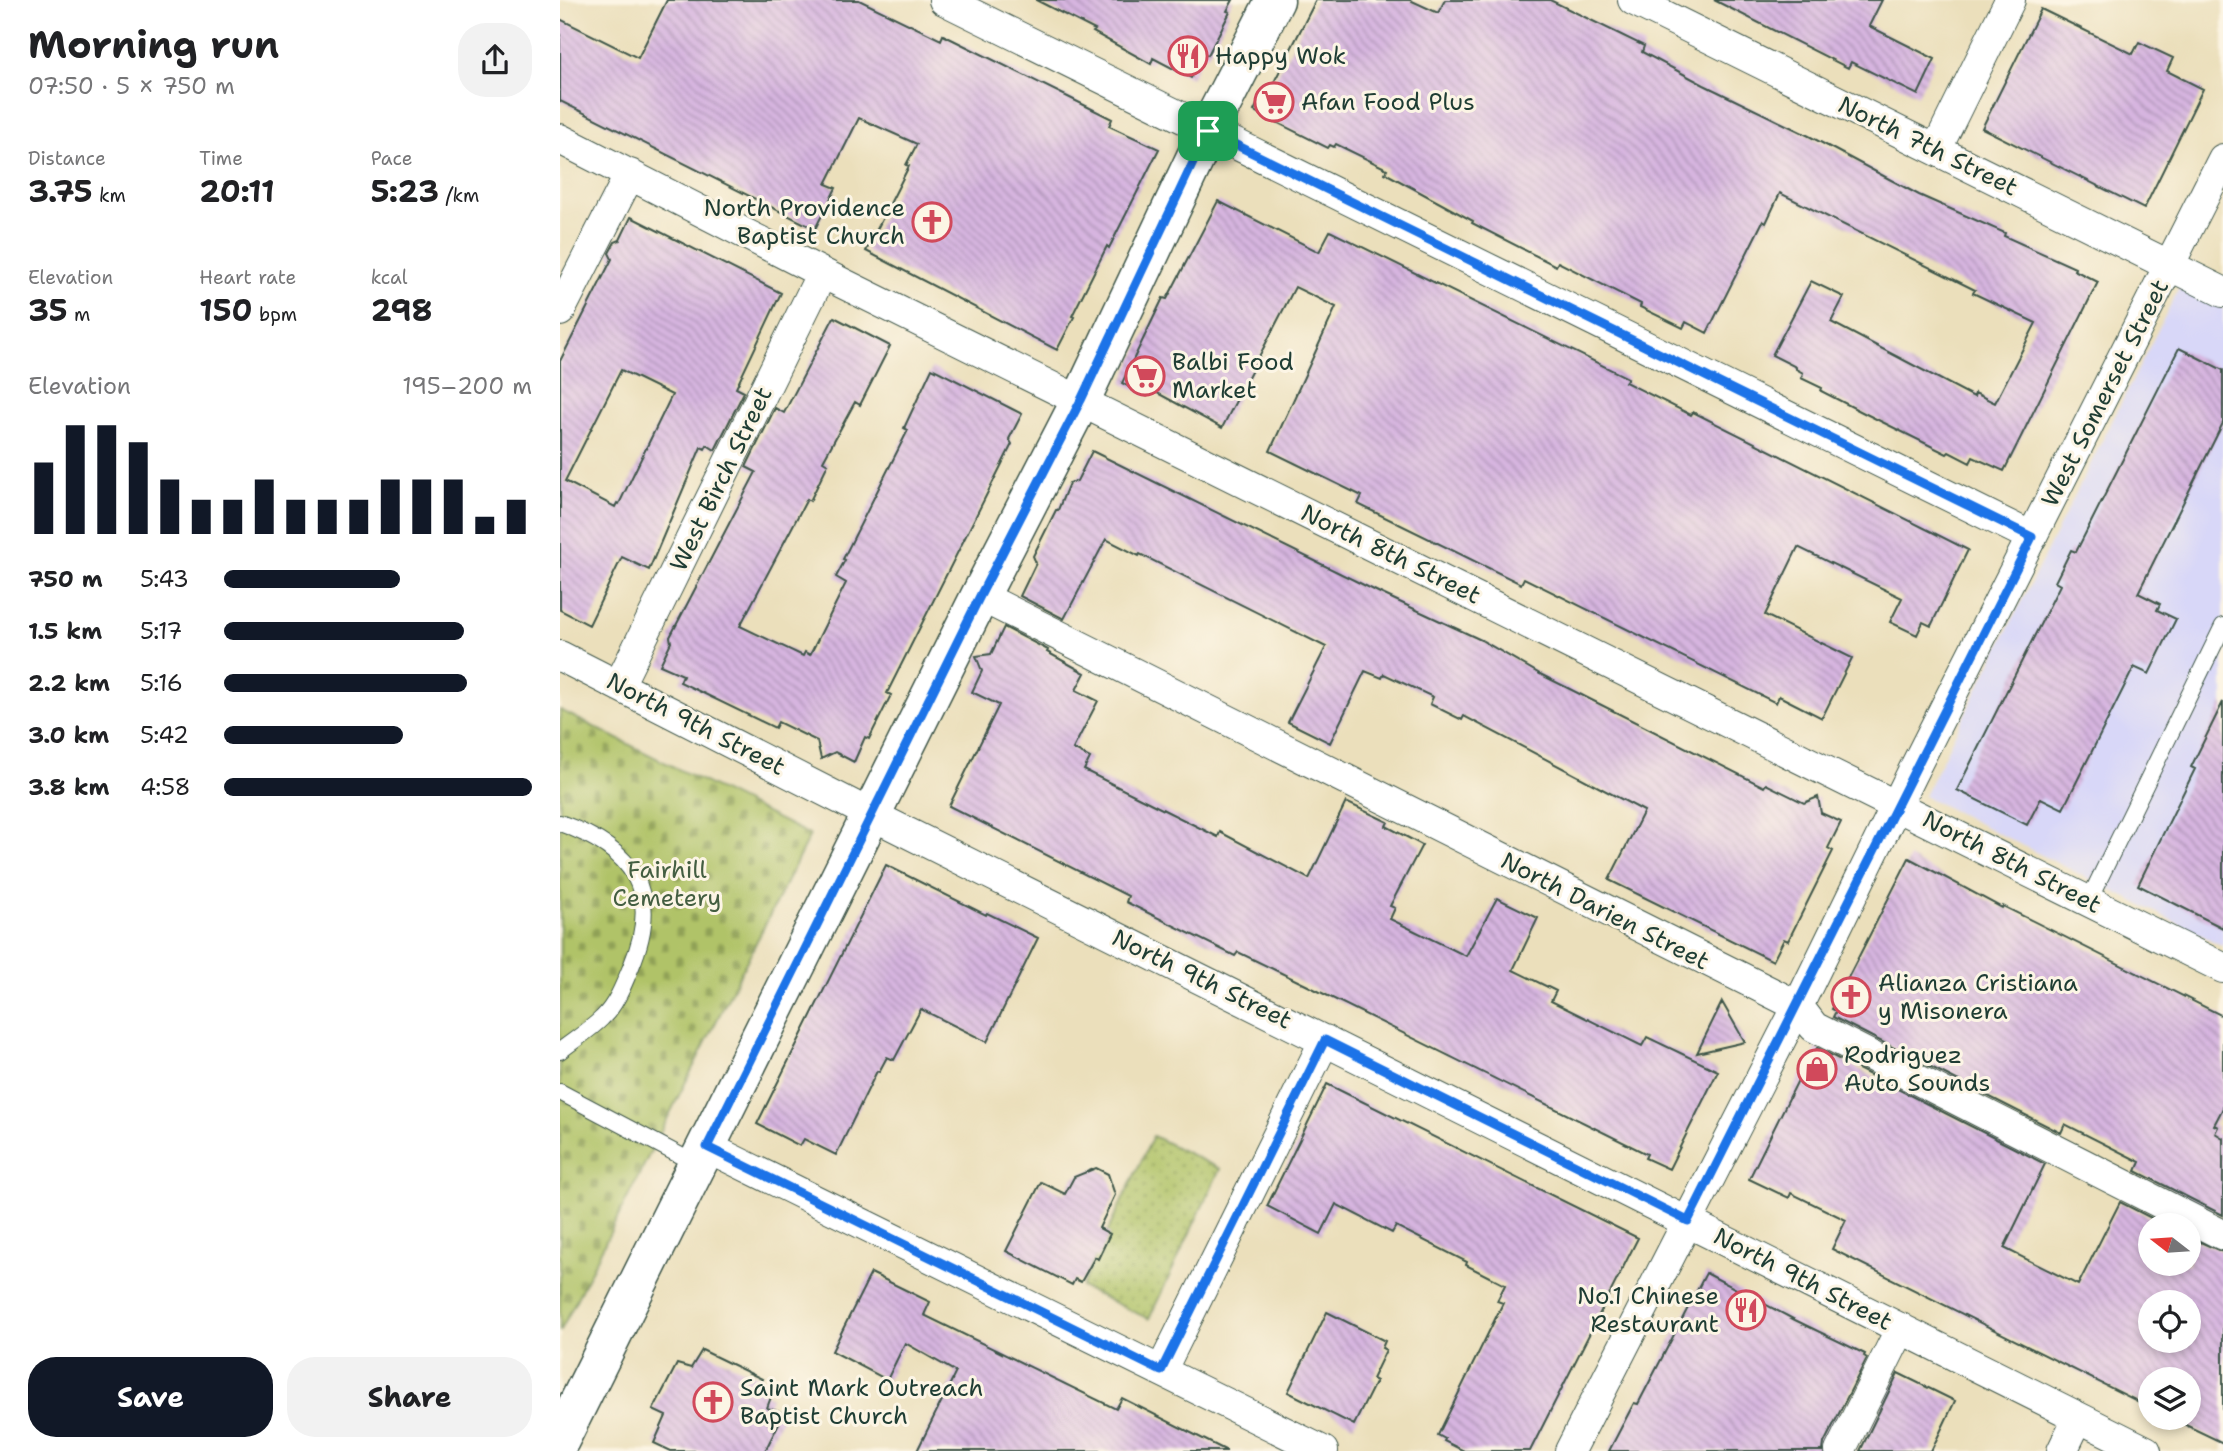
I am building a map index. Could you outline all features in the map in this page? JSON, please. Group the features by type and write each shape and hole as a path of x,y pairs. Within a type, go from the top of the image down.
{"street":[{"path":"944,0 2032,537"},
{"path":"560,1440 980,596 1081,400 1208,131 1275,0"},
{"name":"North 7th Street","path":"1633,0 2223,292"},
{"path":"1936,150 2010,0"},
{"name":"North 8th Street","path":"560,139 822,273 2223,968"},
{"name":"West Somerset Street","path":"1570,1451 1798,1006 1897,804 2223,159"},
{"path":"560,311 630,174"},
{"name":"West Birch Street","path":"619,685 822,273"},
{"name":"North Darien Street","path":"980,596 1798,1006 1814,1027 2223,1235"},
{"name":"North 9th Street","path":"560,656 872,815 2146,1451"},
{"path":"1161,1371 1325,1040"},
{"path":"702,1156 1161,1371 1322,1451"},
{"path":"1840,1451 1900,1328"},
{"path":"2062,1451 2078,1418"}],"lane":[{"path":"2089,900 2223,626"},
{"path":"560,824 598,839 630,866 642,889 645,914 638,951 622,988 604,1017 560,1051"},
{"path":"560,1092 702,1156"}],"shaded area":[{"path":"2180,286 2223,308 2223,946 1924,796"}],"green space":[{"name":"Fairhill Cemetery","path":"560,710 810,835 560,1332"},
{"path":"1153,1136 1220,1169 1149,1319 1081,1287"}],"building":[{"path":"667,0 859,0 941,40 943,35 1072,99 1112,119 1109,126 1159,149 1109,248 1107,246 1057,350 866,251 909,166 906,165 917,144 859,118 826,184 836,188 815,229 560,101 560,19 638,58"},
{"path":"1036,0 1233,0 1227,11 1230,12 1208,55 1204,54 1191,78 1153,58 1151,64 1093,32 1095,30"},
{"path":"1316,0 1410,0 1438,13 1445,0 1550,0 1644,46 1642,52 1704,85 1809,136 1919,195 2075,268 2074,270 2098,282 2004,471 1973,457 1970,463 1949,452 1947,454 1864,413 1821,391 1822,388 1801,378 1803,373 1796,367 1772,355 1811,281 1844,297 1831,322 1974,397 1975,393 1995,403 2036,323 1780,193 1766,223 1763,221 1707,333 1686,322 1683,328 1558,262 1556,266 1472,223 1473,221 1385,173 1387,169 1336,144 1328,148 1254,111 1266,86 1271,88"},
{"path":"1714,0 1882,0 1869,26 1935,59 1918,95 1851,62 1848,68"},
{"path":"2041,9 2133,54 2139,42 2173,58 2167,71 2203,89 2144,209 1982,128"},
{"path":"1218,201 1319,252 1330,231 1628,378 1625,382 1691,415 1693,412 1968,550 1931,626 1923,622 1917,635 1890,622 1902,598 1798,547 1765,615 1852,658 1822,718 1779,696 1776,703 1524,578 1521,584 1358,504 1362,496 1270,451 1336,307 1295,287 1222,428 1150,389 1147,396 1122,383 1163,298 1167,299"},
{"path":"631,217 781,293 736,388 744,392 715,450 707,445 705,449 701,447 649,570 622,557 589,625 560,610 560,361 612,259 609,253 615,242 620,240","holes":["621,370 672,395 619,504 615,507 565,481"]},
{"path":"834,317 890,346 860,405 855,402 823,461 828,464 810,501 807,499 740,626 803,656 805,652 810,655 846,583 836,577 845,560 843,559 908,430 904,428 932,368 1022,414 1009,439 1012,444 887,693 891,695 869,739 865,737 854,762 835,752 821,759 817,741 778,722 775,728 680,682 683,675 660,665 671,642 670,637 756,472 746,467 775,408 784,413"},
{"path":"2179,348 2223,370 2223,423 2138,593 2160,604 2157,610 2176,619 2149,674 2134,667 2063,809 2041,798 2027,825 1957,790 2060,585 2055,582 2071,550 2076,552"},
{"path":"1092,451 1481,640 1540,674 1764,787 1766,784 1804,803 1818,797 1821,813 1841,822 1828,848 1833,851 1788,941 1784,939 1773,961 1609,880 1644,811 1464,716 1462,720 1430,704 1433,697 1384,674 1382,678 1365,671 1330,743 1288,722 1326,647 1140,554 1139,556 1106,539 1064,619 1020,596 1036,563 1033,556 1069,483 1077,481"},
{"path":"1004,627 1085,673 1076,690 1098,701 1073,749 1090,758 1084,770 1218,837 1220,832 1309,879 1346,802 1388,822 1386,826 1422,845 1390,906 1395,908 1390,919 1466,956 1497,898 1538,918 1513,970 1556,991 1551,1001 1642,1046 1647,1037 1718,1071 1669,1169 1645,1158 1647,1154 1306,985 1238,952 1235,956 1126,902 1128,896 949,806 999,705 972,692 982,671 976,656 991,654"},
{"path":"2223,702 2223,928 2138,885 2195,769 2191,767"},
{"path":"1909,858 2002,908 2003,906 2223,1016 2223,1108 2214,1125 2218,1127 2215,1133 2223,1138 2223,1215 2136,1171 2140,1162 2065,1124 2061,1133 1833,1017 1836,1011 1832,1009"},
{"path":"886,865 1038,938 987,1042 921,1009 894,1060 887,1057 879,1072 877,1071 836,1155 804,1139 800,1146 757,1124"},
{"path":"1722,1002 1745,1042 1697,1053"},
{"path":"1817,1048 2045,1164 2004,1248 2078,1285 2120,1202 2142,1213 2138,1213 2138,1276 2202,1276 2202,1243 2223,1252 2223,1443 2196,1430 2201,1430 2201,1367 2138,1367 2138,1402 1832,1249 1846,1220 1791,1193 1789,1198 1749,1179 1801,1074 1803,1075"},
{"path":"1327,1084 1638,1238 1530,1451 1464,1451 1438,1435 1503,1303 1497,1301 1505,1285 1466,1265 1467,1262 1396,1226 1392,1233 1336,1204 1321,1234 1267,1206"},
{"path":"1096,1168 1108,1174 1115,1195 1099,1228 1110,1234 1098,1259 1095,1257 1081,1282 1075,1279 1072,1285 1006,1251 1041,1182 1065,1194 1074,1177"},
{"path":"871,1273 930,1302 924,1315 1116,1409 1122,1398 1227,1451 917,1451 956,1372 905,1343 887,1380 832,1351"},
{"path":"1706,1273 1865,1354 1867,1358 1824,1443 1823,1451 1609,1451 1634,1403 1638,1404"},
{"path":"1327,1312 1385,1341 1382,1348 1386,1350 1372,1379 1376,1381 1354,1425 1288,1392"},
{"name":"Saint Mark Outreach Baptist Church","path":"702,1350 762,1379 757,1388 771,1397 767,1408 784,1413 765,1451 671,1451 654,1443 666,1416 653,1410 677,1364 691,1368"},
{"path":"1898,1373 1955,1401 1931,1451 1860,1451"}],"place":[{"name":"Happy Wok","path":"1188,56"},
{"name":"Afan Food Plus","path":"1274,102"},
{"name":"North Providence Baptist Church","path":"932,222"},
{"name":"Balbi Food Market","path":"1145,376"},
{"name":"Alianza Cristiana y Misonera","path":"1851,997"},
{"name":"Rodriguez Auto Sounds","path":"1817,1069"},
{"name":"No.1 Chinese Restaurant","path":"1746,1310"},
{"name":"Saint Mark Outreach Baptist Church","path":"713,1402"}],"route":[{"path":"1208,131 2032,537 1688,1221 1325,1040 1161,1371 707,1147 980,596 1081,400 1208,131"}]}
